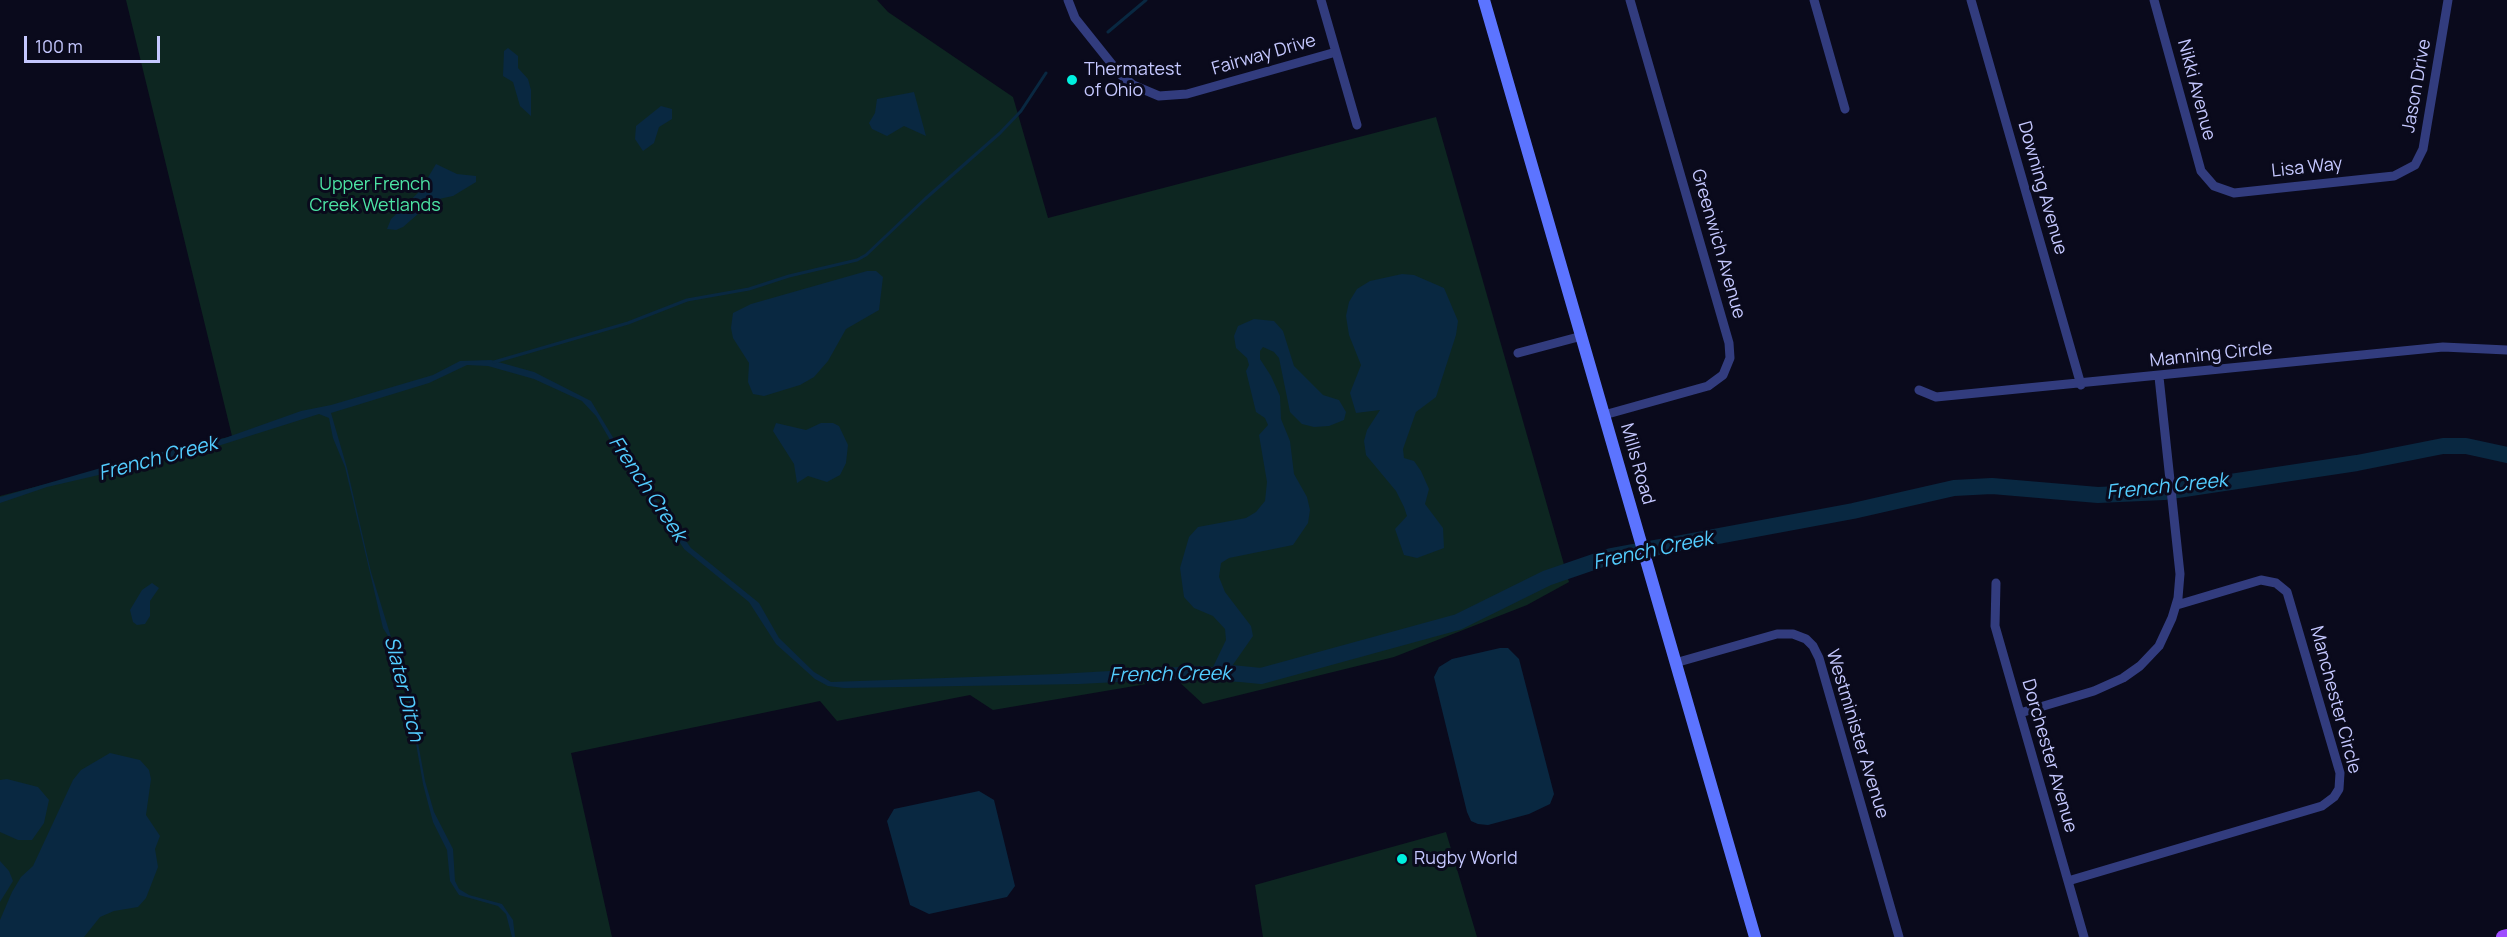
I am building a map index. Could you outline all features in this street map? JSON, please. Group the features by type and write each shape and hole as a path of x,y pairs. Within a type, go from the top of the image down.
{"street":[{"name":"Fairway Drive","path":"1068,0 1075,18 1119,73 1133,85 1159,96 1187,94 1336,52"},
{"path":"1321,0 1357,124"},
{"name":"Mills Road","path":"1484,0 1755,937"},
{"name":"Greenwich Avenue","path":"1604,415 1708,386 1723,375 1730,358 1729,343 1630,0"},
{"path":"1814,0 1845,109"},
{"name":"Downing Avenue","path":"1971,0 2081,385"},
{"name":"Nikki Avenue","path":"2154,0 2199,165 2212,185"},
{"name":"Jason Drive","path":"2407,171 2417,162 2423,149 2448,0"},
{"name":"Lisa Way","path":"2212,185 2226,191 2239,192 2394,176 2407,171"},
{"path":"1518,353 1582,336"},
{"name":"Manning Circle","path":"1919,390 1936,398 2443,347 2507,350"},
{"path":"2020,713 2104,688 2132,672 2158,646 2177,605 2180,574 2159,377"},
{"name":"Manchester Circle","path":"2068,881 2322,806 2334,797 2339,789 2340,773 2287,592 2276,583 2261,580 2177,605"},
{"name":"Dorchester Avenue","path":"1996,583 1995,626 2084,937"},
{"name":"Westminister Avenue","path":"1676,663 1785,633 1806,639 1813,646 1819,658 1899,937"}],"green space":[{"name":"Upper French Creek Wetlands","path":"126,0 877,0 888,12 1013,97 1048,218 1436,117 1569,582 1527,605 1394,657 1203,704 1176,679 993,710 970,695 837,721 820,701 571,753 612,937 0,937 0,496 232,436"},
{"name":"Rugby World","path":"1446,832 1477,937 1263,937 1255,885"}],"water":[{"path":"508,48 518,56 518,68 528,79 531,90 531,116 520,106 513,82 503,76 504,51"},
{"path":"914,92 926,136 904,126 887,136 872,129 869,123 875,113 877,99"},
{"path":"661,106 672,109 672,119 659,127 654,143 643,151 635,139 636,126"},
{"path":"436,164 457,174 476,176 476,182 453,196 434,200 403,227 396,230 387,229 391,219 420,191"},
{"path":"867,271 876,271 883,277 879,310 846,329 828,361 814,377 800,385 764,396 753,394 748,382 749,363 733,338 731,328 733,313 751,304"},
{"path":"1402,274 1414,275 1444,288 1458,321 1456,335 1436,397 1416,412 1403,449 1404,458 1414,461 1421,471 1429,489 1425,504 1443,528 1444,548 1417,558 1404,555 1395,529 1407,516 1404,507 1396,491 1366,455 1364,441 1367,430 1380,410 1356,413 1350,393 1361,365 1349,335 1346,316 1349,302 1357,289 1370,281"},
{"path":"1254,319 1274,321 1283,331 1294,366 1323,395 1339,400 1346,412 1344,420 1329,426 1314,427 1302,424 1290,412 1279,358 1274,352 1263,347 1260,351 1260,359 1280,396 1281,419 1290,441 1294,474 1307,497 1310,510 1308,523 1293,545 1229,558 1221,563 1219,577 1225,592 1251,626 1253,636 1230,669 1255,671 1253,682 1176,679 1079,684 844,688 828,686 815,679 776,644 749,602 684,549 626,467 596,416 582,401 534,379 488,366 467,365 429,383 331,413 347,468 371,572 410,699 425,781 434,812 453,849 455,881 459,889 469,895 502,904 513,920 515,937 512,937 506,914 498,906 459,895 450,881 447,850 433,822 423,784 408,697 390,639 383,628 345,467 333,438 329,418 319,414 202,451 47,487 0,503 0,497 132,459 225,438 301,411 331,405 433,375 460,361 491,360 534,372 591,401 623,454 691,548 759,603 779,638 814,672 831,682 1213,667 1226,640 1225,629 1213,616 1194,608 1184,597 1180,568 1189,537 1198,527 1246,518 1256,512 1265,501 1267,482 1259,435 1268,425 1265,418 1256,412 1246,371 1249,365 1247,358 1236,348 1234,336 1238,326"},
{"path":"776,423 806,430 821,423 833,423 839,426 848,445 846,463 840,475 827,482 808,476 797,483 794,464 773,431"},
{"path":"152,583 159,588 150,601 150,616 145,624 137,625 133,622 130,610 142,590"},
{"path":"1508,648 1519,659 1554,794 1550,804 1529,814 1488,825 1471,821 1467,812 1434,677 1439,667 1452,659"},
{"path":"110,753 140,760 149,770 151,779 146,815 160,836 155,849 158,867 146,898 138,907 114,911 100,917 84,937 0,937 0,920 12,892 21,877 33,866 73,780 81,770"},
{"path":"7,779 38,787 49,800 44,823 32,840 18,840 0,832 0,780"},
{"path":"979,791 994,800 1015,886 1007,897 929,914 910,905 887,821 894,809"},
{"path":"0,861 9,871 13,881 0,902"}],"waterway":[{"path":"1108,32 1146,0"},
{"path":"494,362 628,323 687,300 749,289 789,276 857,260 866,255 1000,133 1021,111 1046,73"},
{"name":"French Creek","path":"1231,673 1261,676 1458,622 1547,578 1611,556 1853,511 1954,488 1992,486 2098,495 2164,492 2357,463 2443,446 2466,446 2507,455"}],"place":[{"name":"Thermatest of Ohio","path":"1072,80"},
{"name":"Rugby World","path":"1402,859"}],"water label":[{"name":"Slater Ditch","path":"403,689"}]}
